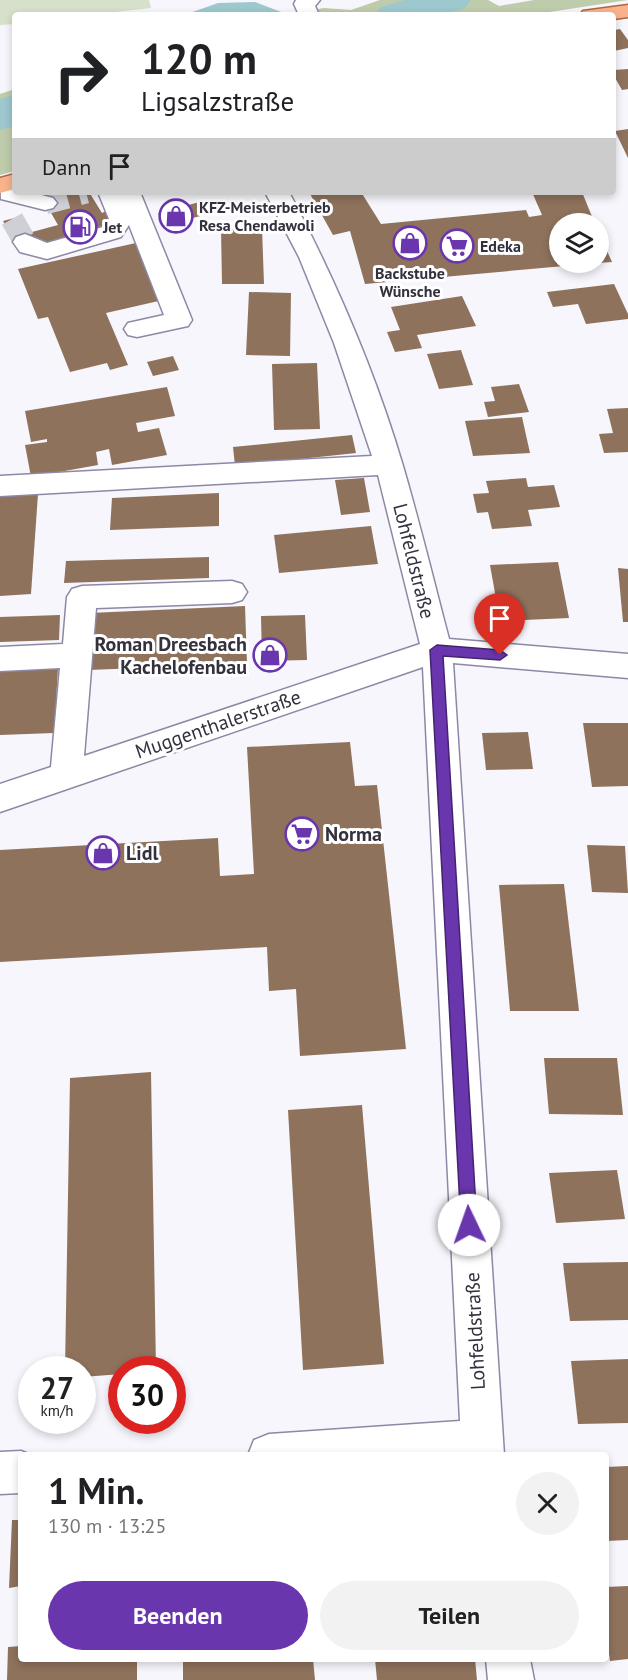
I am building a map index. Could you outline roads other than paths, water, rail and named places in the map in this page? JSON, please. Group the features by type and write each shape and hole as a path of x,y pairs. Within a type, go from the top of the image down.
{"street":[{"path":"7,187 12,219"},
{"path":"26,195 45,203"},
{"path":"25,242 29,247 47,251 112,232 121,219 111,195"},
{"path":"129,195 180,320 137,329"},
{"name":"Lohfeldstraße","path":"279,195 311,257 347,343 389,465 437,650 482,1448"},
{"path":"0,486 389,465"},
{"path":"66,775 82,597 232,592"},
{"path":"437,650 628,666"},
{"name":"Muggenthalerstraße","path":"0,798 437,650"},
{"path":"0,659 77,655"},
{"path":"360,1452 482,1448"},
{"path":"0,1473 18,1472"},
{"path":"508,1662 511,1680"}],"water":[{"path":"255,2 281,12 192,12 218,3"}],"waterway":[{"path":"406,12 451,0"},
{"path":"0,117 12,110"}],"tunnel":[{"path":"45,203 75,195"},
{"path":"12,219 25,242"}],"place":[{"name":"KFZ-Meisterbetrieb Resa Chendawoli","path":"176,216"},
{"name":"Jet","path":"80,227"},
{"name":"Backstube Wünsche","path":"410,243"},
{"name":"Edeka","path":"457,246"},
{"name":"Roman Dreesbach Kachelofenbau","path":"270,655"},
{"name":"Norma","path":"302,834"},
{"name":"Lidl","path":"103,853"}]}
